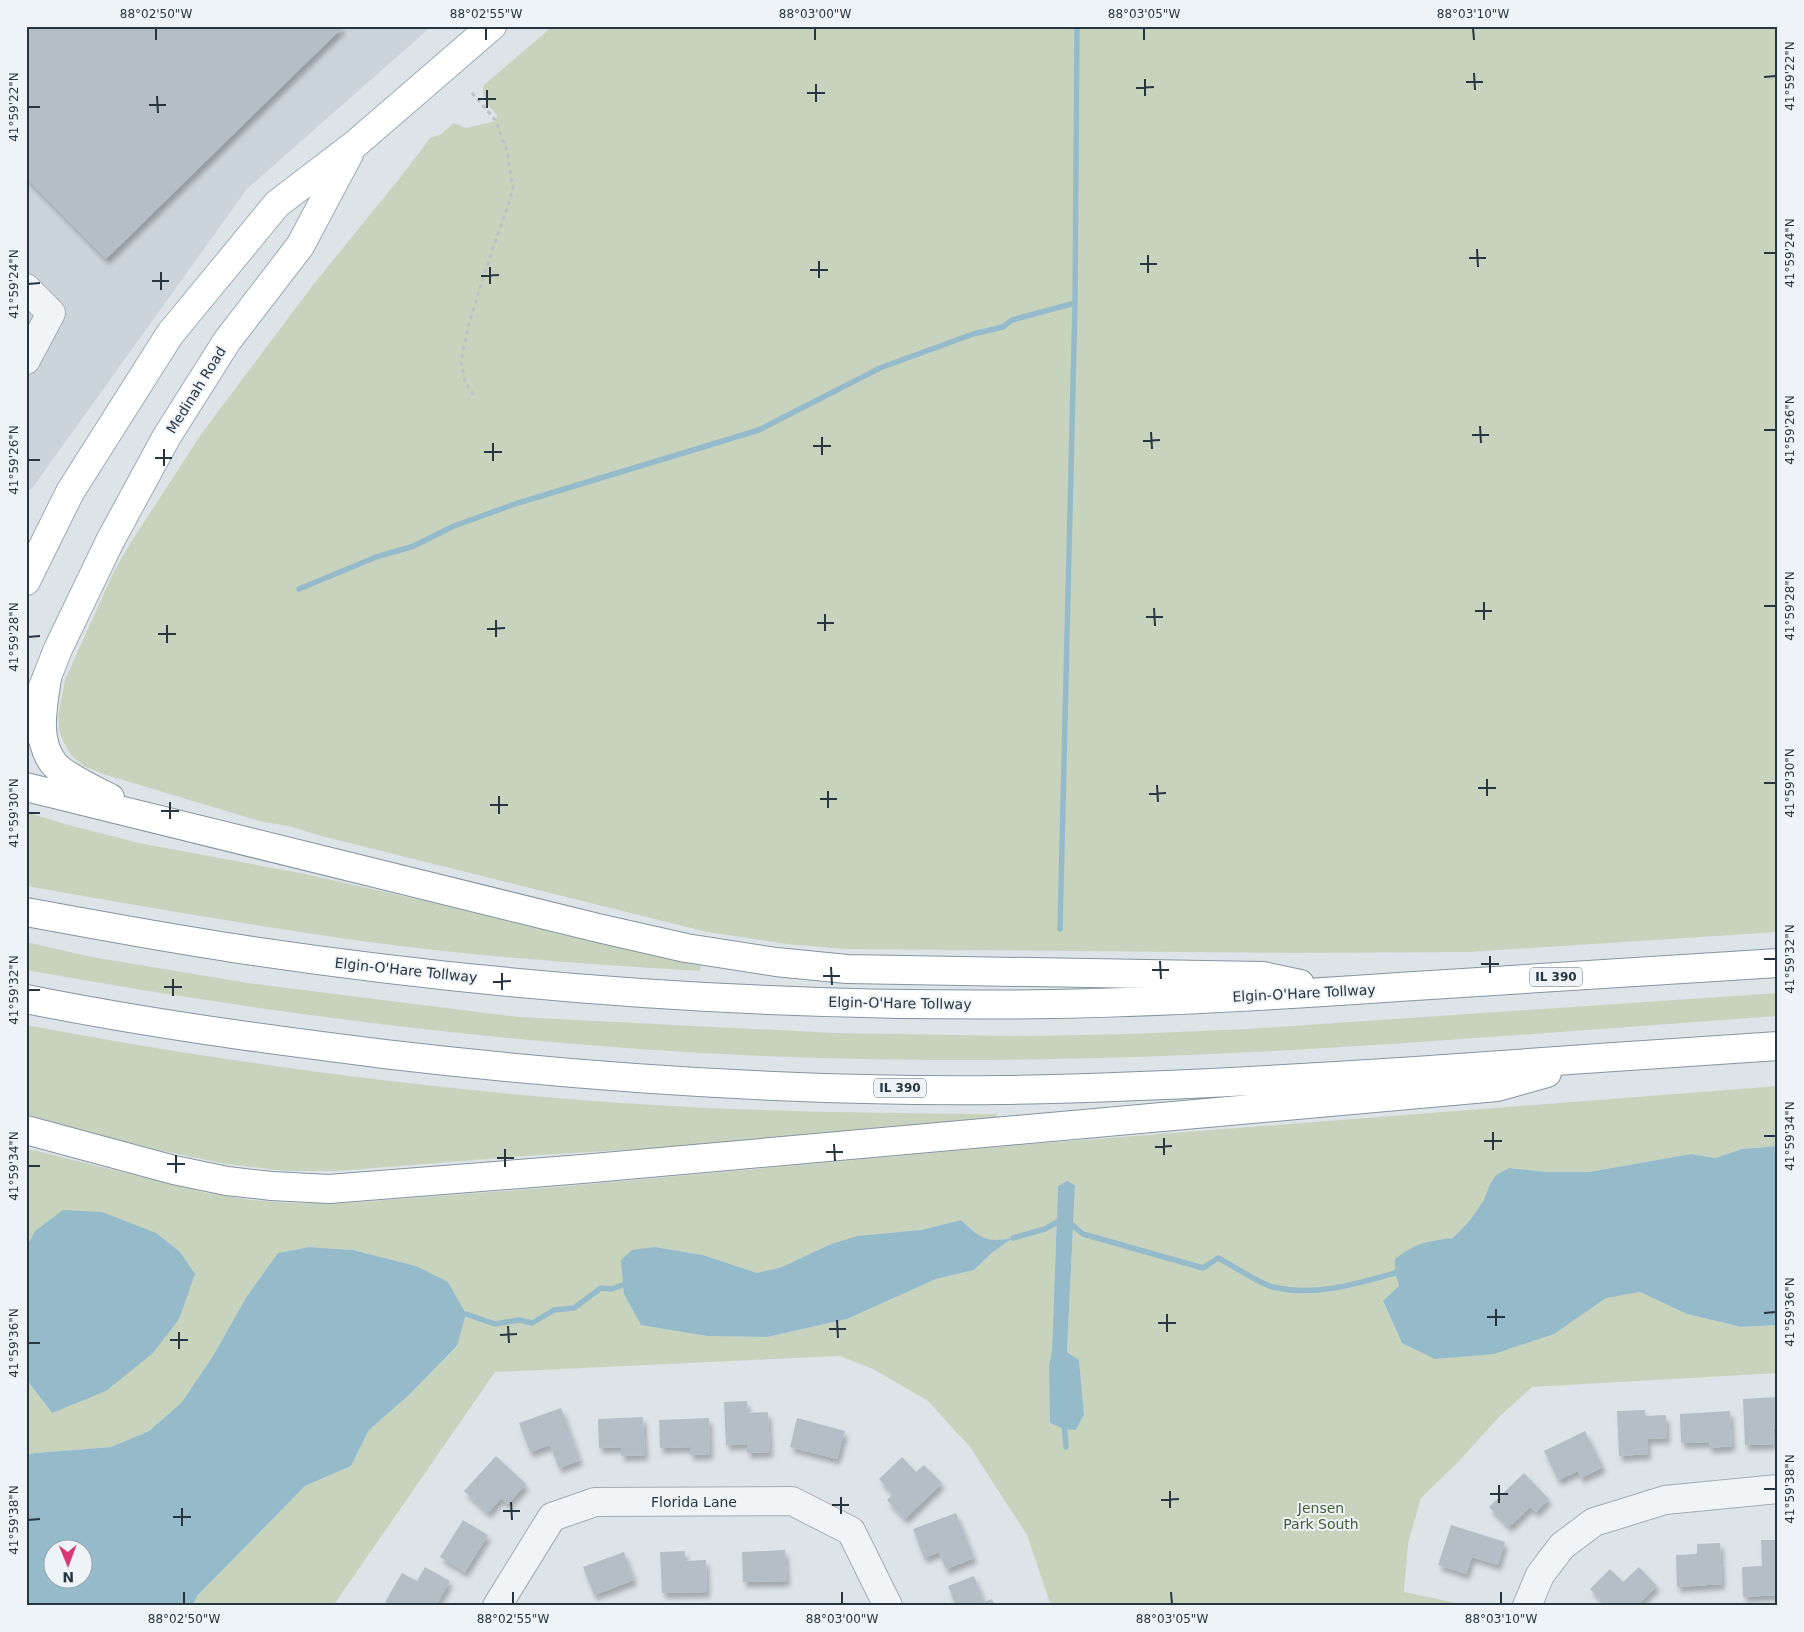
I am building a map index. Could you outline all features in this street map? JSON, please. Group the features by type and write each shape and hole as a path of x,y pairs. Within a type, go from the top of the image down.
{"main road":[{"name":"Medinah Road","path":"26,582 70,492 176,326 277,204 353,146 492,26"},
{"name":"Medinah Road","path":"26,730 58,649 110,541 167,436 227,341 300,246 353,146"},
{"path":"26,541 31,530 70,492"},
{"path":"47,678 42,714 43,742 55,764 83,784 140,814"},
{"path":"26,787 686,948 776,962 847,969 1263,976 1333,991"},
{"name":"Elgin-O'Hare Tollway","path":"26,912 120,930 252,951 365,966 552,986 713,998 873,1003 1053,1004 1182,1000 1778,963"},
{"name":"IL 390","path":"26,999 147,1021 283,1042 472,1064 646,1079 779,1086 1001,1090 1154,1085 1285,1079 1778,1046"},
{"path":"32,1134 174,1170 227,1181 272,1186 329,1188 582,1169 1496,1087 1600,1058"}],"street":[{"path":"26,288 51,313 26,360"},
{"path":"1527,1606 1540,1575 1562,1546 1594,1522 1665,1500 1778,1489"},
{"name":"Florida Lane","path":"498,1606 552,1517 595,1502 792,1501 851,1531 888,1606"}],"path":[{"path":"472,93 496,120 507,151 513,187 468,327 461,362 465,382 475,397"}],"shaded area":[{"path":"26,26 432,26 247,189 33,487 26,494"}],"green space":[{"path":"553,26 1778,26 1778,932 1469,952 1295,953 845,949 787,944 707,932 321,836 289,826 263,822 103,774 84,766 71,755 59,729 58,716 65,680 114,571 133,539 202,433 313,285 430,138 441,134 454,123 466,128 496,121 497,115 484,98 484,85"},
{"path":"26,812 139,843 305,874 701,963 700,971 534,960 410,947 240,923 26,886"},
{"path":"26,942 92,957 248,983 518,1017 836,1033 1025,1036 1132,1034 1246,1029 1778,993 1778,1016 1355,1046 1143,1057 1037,1060 817,1058 703,1053 477,1035 251,1007 26,970"},
{"path":"26,1025 260,1064 339,1075 496,1092 654,1105 740,1109 868,1113 997,1114 997,1122 770,1141 525,1156 336,1171 286,1171 226,1164 158,1150 26,1116"},
{"name":"Jensen Park South","path":"1778,1086 1778,1146 1742,1149 1715,1158 1691,1154 1589,1172 1547,1172 1509,1168 1490,1184 1485,1200 1471,1219 1452,1239 1435,1240 1395,1273 1399,1286 1383,1302 1402,1343 1554,1334 1606,1297 1640,1292 1687,1314 1741,1327 1778,1325 1778,1373 1532,1387 1499,1417 1460,1460 1421,1498 1408,1544 1404,1592 1470,1606 1051,1606 1027,1535 970,1447 928,1401 873,1369 840,1356 495,1372 333,1606 192,1606 198,1595 305,1486 351,1466 369,1430 409,1395 457,1347 416,1266 353,1250 309,1247 278,1253 247,1296 213,1356 182,1402 149,1431 111,1447 26,1455 26,1379 52,1413 26,1248 26,1150 33,1150 207,1193 252,1200 296,1203 346,1203 556,1187 1019,1145","holes":["1067,1181 1075,1185 1067,1352 1079,1360 1084,1415 1076,1430 1049,1365 1052,1351 1058,1186","961,1220 979,1237 994,1241 1012,1239 993,1252 974,1270 936,1279 847,1319 767,1337 707,1336 641,1324 655,1247 703,1255 757,1273 782,1267 831,1244 921,1230"]}],"water":[{"path":"1778,1146 1778,1325 1741,1327 1687,1314 1640,1292 1606,1298 1554,1334 1494,1354 1435,1359 1402,1343 1383,1301 1399,1286 1395,1273 1395,1259 1409,1249 1422,1244 1453,1238 1471,1219 1484,1200 1490,1184 1496,1175 1509,1168 1547,1172 1589,1172 1691,1154 1715,1158 1742,1149"},
{"path":"1067,1181 1075,1185 1067,1352 1079,1360 1084,1415 1076,1430 1064,1429 1050,1423 1049,1365 1052,1351 1058,1186"},
{"path":"63,1210 102,1212 156,1233 180,1252 195,1274 179,1319 153,1353 106,1391 52,1413 26,1379 26,1248 35,1231"},
{"path":"961,1220 984,1238 996,1240 1013,1238 993,1252 974,1270 936,1279 847,1319 767,1337 707,1336 641,1325 624,1294 621,1260 632,1250 655,1247 703,1255 757,1273 782,1267 831,1244 858,1236 921,1230"},
{"path":"309,1247 353,1250 416,1266 448,1282 466,1314 457,1346 409,1395 369,1430 351,1466 305,1486 198,1595 192,1606 26,1606 26,1455 111,1447 149,1431 182,1402 213,1356 247,1296 278,1253"}],"building":[{"path":"26,26 344,26 106,259 26,178"},
{"path":"1777,1397 1778,1428 1773,1429 1774,1444 1745,1445 1743,1399"},
{"path":"747,1401 748,1413 768,1412 770,1452 747,1453 747,1444 726,1445 724,1402"},
{"path":"561,1408 580,1460 559,1468 550,1445 530,1452 519,1423"},
{"path":"1645,1410 1645,1416 1666,1415 1667,1438 1647,1439 1648,1454 1619,1456 1617,1411"},
{"path":"1730,1411 1732,1446 1709,1448 1709,1442 1681,1443 1680,1414"},
{"path":"643,1417 645,1455 621,1456 621,1447 599,1448 598,1419"},
{"path":"709,1418 710,1454 690,1455 690,1447 660,1448 659,1420"},
{"path":"797,1418 845,1431 837,1459 790,1447"},
{"path":"1585,1431 1603,1467 1581,1478 1578,1471 1558,1480 1544,1451"},
{"path":"496,1456 526,1484 508,1504 501,1498 488,1513 464,1491"},
{"path":"902,1457 916,1472 924,1465 942,1483 905,1519 887,1500 893,1494 879,1479"},
{"path":"1524,1473 1549,1499 1536,1512 1530,1507 1509,1527 1489,1507"},
{"path":"956,1513 974,1558 946,1569 939,1552 924,1558 913,1529"},
{"path":"463,1520 488,1535 465,1572 440,1557"},
{"path":"1451,1525 1505,1542 1498,1565 1472,1557 1466,1574 1438,1565"},
{"path":"1761,1540 1778,1540 1778,1595 1743,1597 1742,1567 1762,1566"},
{"path":"1720,1543 1722,1584 1677,1587 1676,1555 1697,1554 1697,1544"},
{"path":"785,1550 787,1581 743,1582 742,1552"},
{"path":"685,1551 685,1561 706,1560 707,1592 662,1593 660,1552"},
{"path":"624,1552 634,1580 594,1595 583,1567"},
{"path":"425,1567 450,1581 436,1606 392,1606 385,1602 402,1573 417,1581"},
{"path":"1639,1567 1657,1586 1636,1606 1607,1606 1590,1589 1610,1569 1623,1582"},
{"path":"974,1576 984,1602 992,1599 995,1606 956,1606 948,1586"}],"waterway":[{"path":"1060,929 1075,303 1077,26"},
{"path":"299,589 376,557 414,546 454,526 515,504 759,430 880,368 973,334 1003,327 1012,320 1075,303"},
{"path":"1013,1238 1045,1229 1064,1218 1083,1234 1203,1268 1218,1258 1267,1285 1288,1290 1304,1291 1335,1288 1395,1273"},
{"path":"466,1314 495,1324 519,1320 532,1323 554,1310 574,1308 601,1288 611,1289 623,1285"},
{"path":"1064,1422 1066,1447"}]}
